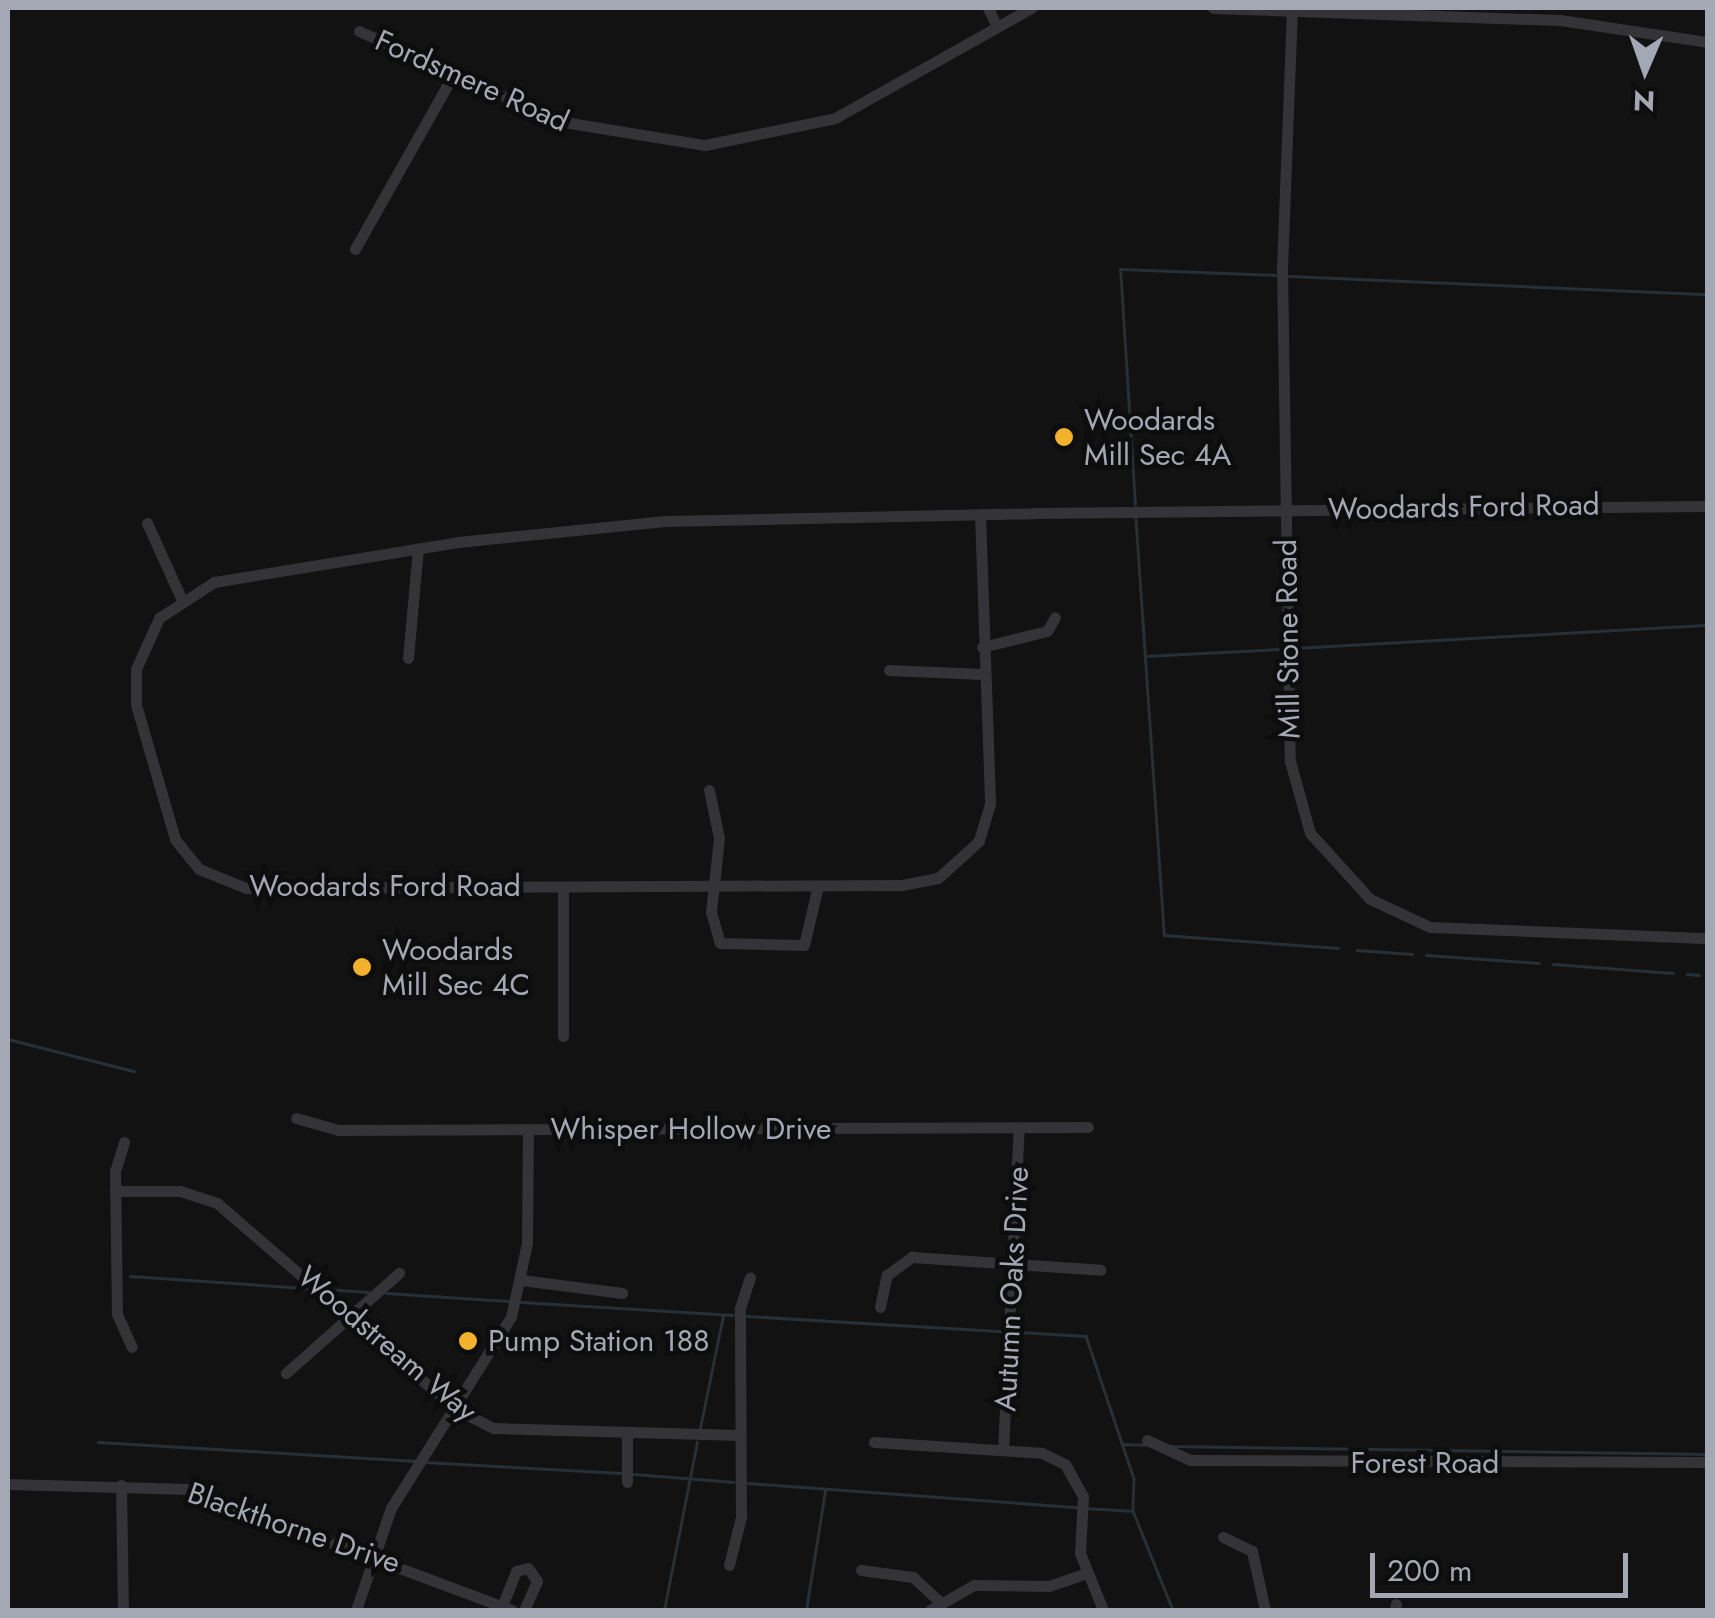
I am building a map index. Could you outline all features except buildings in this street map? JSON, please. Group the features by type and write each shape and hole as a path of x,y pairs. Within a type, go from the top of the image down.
{"street":[{"path":"988,8 994,21"},
{"name":"Fordsmere Road","path":"359,31 453,75 590,131 733,143 867,104 994,21 1031,8"},
{"path":"1213,8 1578,21 1708,42"},
{"name":"Mill Stone Road","path":"1292,9 1286,510 1294,788 1310,832 1348,882 1392,912 1445,930 1708,938"},
{"path":"354,249 453,75"},
{"name":"Woodards Ford Road","path":"980,514 982,674 990,804 971,852 916,884 246,888 199,868 170,827 134,696 148,635 181,598 214,582 418,548 666,521 980,514 1708,506"},
{"path":"148,523 181,598"},
{"path":"408,658 418,548"},
{"path":"982,647 1047,630 1055,617"},
{"path":"888,670 982,674"},
{"path":"709,790 719,838 711,886 720,943 781,950 804,945 813,930 818,886"},
{"path":"562,1036 563,887"},
{"name":"Whisper Hollow Drive","path":"296,1118 338,1130 1088,1127"},
{"name":"Autumn Oaks Drive","path":"1004,1450 1019,1128"},
{"path":"356,1610 372,1554 404,1485 498,1346 521,1280 528,1130"},
{"path":"124,1142 115,1192 118,1314 132,1347"},
{"name":"Woodstream Way","path":"115,1192 180,1192 217,1203 456,1409 519,1434 740,1435"},
{"path":"880,1308 887,1275 904,1259 1100,1270"},
{"path":"286,1373 399,1272"},
{"path":"729,1566 741,1517 740,1308 750,1278"},
{"path":"521,1280 622,1293"},
{"path":"628,1435 628,1482"},
{"name":"Forest Road","path":"1148,1440 1190,1460 1708,1462"},
{"path":"874,1442 1004,1450 1055,1458 1076,1476 1086,1573 1102,1610"},
{"name":"Blackthorne Drive","path":"8,1484 188,1489 372,1554 509,1609"},
{"path":"121,1486 123,1610"},
{"path":"1223,1537 1252,1552 1265,1610"},
{"path":"509,1609 516,1571 528,1568 537,1581 524,1610"},
{"path":"861,1570 913,1577 935,1606 974,1585 1049,1586 1086,1573"}],"waterway":[{"path":"1135,505 1120,269 1275,275"},
{"path":"1289,276 1708,294"},
{"path":"1136,519 1164,935 1338,948"},
{"path":"1295,648 1708,625"},
{"path":"1146,656 1281,649"},
{"path":"1357,950 1412,954"},
{"path":"1426,955 1539,963"},
{"path":"1553,964 1673,973"},
{"path":"1687,974 1699,975"},
{"path":"8,1039 134,1071"},
{"path":"130,1276 308,1288"},
{"path":"326,1289 368,1292"},
{"path":"386,1293 508,1301"},
{"path":"521,1302 733,1315"},
{"path":"700,1428 723,1316"},
{"path":"747,1316 1002,1331"},
{"path":"1018,1332 1086,1336 1134,1479 1133,1511 1173,1610"},
{"path":"98,1442 416,1461"},
{"path":"664,1610 697,1442"},
{"path":"1122,1444 1146,1445"},
{"path":"1169,1446 1708,1454"},
{"path":"424,1462 621,1473"},
{"path":"634,1474 734,1482"},
{"path":"748,1483 1077,1507"},
{"path":"806,1610 825,1492"},
{"path":"1085,1508 1133,1511"}],"place":[{"name":"Woodards Mill Sec 4A","path":"1064,437"},
{"name":"Woodards Mill Sec 4C","path":"362,967"},
{"name":"Pump Station 188","path":"468,1341"}]}
